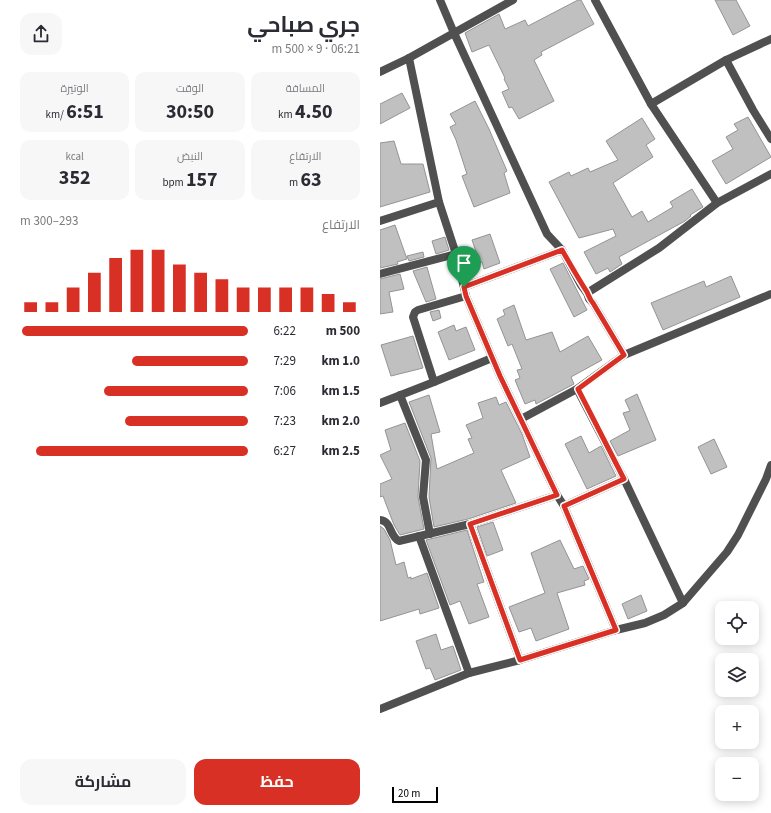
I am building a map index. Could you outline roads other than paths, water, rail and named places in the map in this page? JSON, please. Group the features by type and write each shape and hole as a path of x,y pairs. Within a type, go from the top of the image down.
{"street":[{"path":"440,0 547,234 562,250 581,285 624,355"},
{"path":"380,72 409,58 513,0"},
{"path":"595,0 651,104 717,203"},
{"path":"651,104 726,60 771,39"},
{"path":"409,58 439,202 456,254 466,296 492,358 557,495 564,506 616,630"},
{"path":"726,60 753,110 771,139"},
{"path":"587,293 659,248 717,203 770,177"},
{"path":"380,222 439,202"},
{"path":"464,287 562,250"},
{"path":"380,274 456,254"},
{"path":"522,419 578,389 624,355 771,294"},
{"path":"434,382 413,317 414,312 466,296"},
{"path":"380,403 492,358"},
{"path":"578,389 624,479 683,603"},
{"path":"400,395 426,460 423,497 430,534"},
{"path":"380,709 469,673 520,660 616,630 645,623 664,615 683,603 727,552 738,535 766,479 771,465"},
{"path":"564,506 624,479"},
{"path":"380,520 385,521 388,524 392,535 399,541 470,524 557,495"},
{"path":"470,524 520,660"},
{"path":"419,536 469,673"}]}
